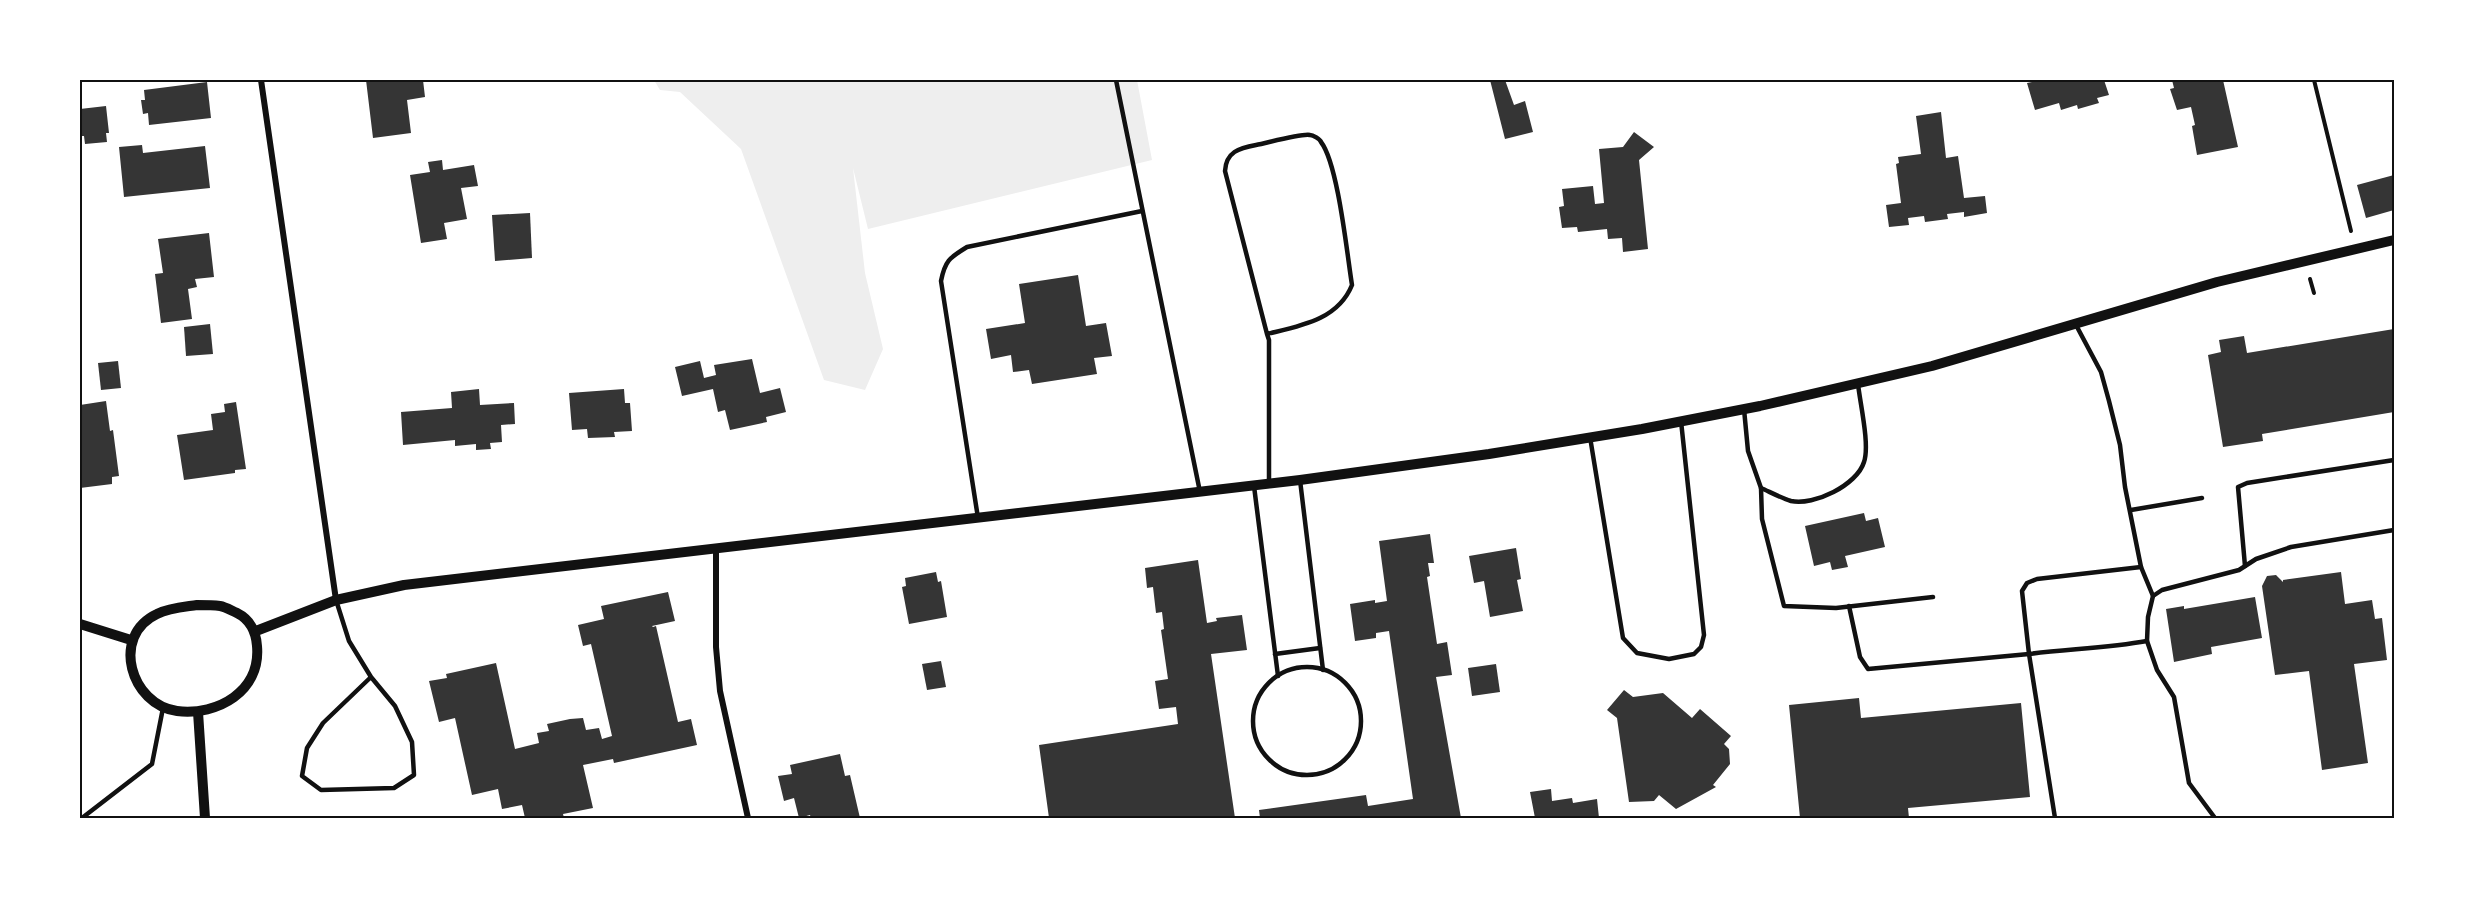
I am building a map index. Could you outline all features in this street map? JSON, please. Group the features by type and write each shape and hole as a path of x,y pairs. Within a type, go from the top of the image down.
{"street":[{"path":"261,80 336,600"},
{"path":"256,631 336,600 404,585 1254,486 1590,438 1744,409 1932,366 2217,282 2394,240"},
{"path":"716,549 716,647 720,691 748,819"},
{"path":"197,605 222,606 241,616 256,631 258,658 254,675 243,692 230,701 198,712 164,708 149,698 136,683 129,661 131,640 141,625 156,614 197,605"},
{"path":"80,624 131,640"},
{"path":"198,712 205,819"}],"lane":[{"path":"1116,80 1200,492"},
{"path":"1267,334 1308,324 1337,308 1348,295 1352,285 1337,191 1326,152 1321,140 1309,134 1245,147 1232,152 1226,160 1226,171 1267,334 1269,340 1269,484"},
{"path":"978,518 941,281 944,264 952,255 966,247 1142,211"},
{"path":"2076,324 2101,372 2109,401 2141,567 2153,596 2148,617 2148,641 2157,670 2174,697 2189,783 2215,819"},
{"path":"1761,488 1792,501 1818,500 1854,479 1865,462 1865,433 1858,384"},
{"path":"1744,409 1748,451 1761,488 1762,519 1784,606 1849,606 1933,597"},
{"path":"1590,438 1623,638 1637,653 1669,659 1694,654 1701,647 1704,635 1681,421"},
{"path":"2245,566 2238,487 2247,483 2394,460"},
{"path":"1300,480 1323,670"},
{"path":"1254,486 1278,676"},
{"path":"2130,510 2202,498"},
{"path":"2153,596 2162,590 2245,566 2291,547 2394,530"},
{"path":"2055,819 2029,654 2022,591 2026,583 2037,579 2141,567"},
{"path":"336,600 349,641 371,676 395,706 412,742 414,775 394,788 321,790 302,777 307,748 323,723 371,676"},
{"path":"1849,606 1860,657 1868,669 2073,648 2102,649 2148,641"},
{"path":"1275,654 1320,648"},
{"path":"1298,667 1316,667 1323,670 1332,673 1346,684 1356,699 1360,715 1359,733 1353,749 1341,762 1326,771 1309,775 1291,772 1275,764 1262,752 1254,735 1252,717 1257,699 1267,684 1298,667"},
{"path":"82,819 152,764 164,708"}],"path":[{"path":"2314,80 2353,238"},
{"path":"2305,261 2314,292"}],"shaded area":[{"path":"654,80 1137,80 1152,160 868,229 853,168 865,273 883,349 865,390 824,380 741,149 680,92 660,90"}],"building":[{"path":"366,80 423,80 425,97 407,100 411,133 373,138"},
{"path":"1490,80 1505,80 1514,105 1525,101 1533,132 1505,139"},
{"path":"2031,80 2104,80 2109,95 2097,98 2099,103 2078,109 2077,105 2061,110 2059,103 2035,110 2027,83 2032,82"},
{"path":"2172,80 2223,80 2238,147 2197,155 2191,107 2177,110 2170,89 2174,88"},
{"path":"207,82 211,118 149,125 148,113 143,114 141,100 145,100 144,90"},
{"path":"106,106 109,133 106,133 107,142 85,144 84,136 80,136 80,109"},
{"path":"1941,112 1946,158 1958,156 1964,198 1985,196 1987,213 1964,217 1964,212 1947,214 1948,219 1925,222 1924,216 1908,218 1909,225 1889,227 1886,205 1901,203 1896,164 1899,163 1898,157 1921,154 1916,116"},
{"path":"1634,132 1654,147 1639,160 1648,249 1623,252 1622,238 1608,239 1607,229 1578,232 1577,227 1562,228 1559,207 1564,206 1562,189 1593,186 1595,204 1604,203 1599,149 1623,147"},
{"path":"142,145 143,153 205,146 210,188 124,197 119,147"},
{"path":"442,160 443,170 474,165 478,186 461,188 467,219 444,223 447,239 421,243 410,175 430,172 428,162"},
{"path":"2394,175 2394,210 2366,218 2357,185"},
{"path":"530,213 532,258 495,261 492,215"},
{"path":"209,233 214,277 195,279 197,287 188,289 192,319 161,323 155,274 163,273 158,239"},
{"path":"1078,275 1086,326 1106,323 1112,356 1094,358 1097,374 1032,384 1029,370 1013,372 1011,355 991,359 986,329 1025,323 1019,284"},
{"path":"210,324 213,354 186,356 184,327"},
{"path":"2394,329 2394,412 2262,434 2263,441 2223,447 2208,355 2221,352 2219,340 2244,336 2247,353"},
{"path":"752,359 760,393 780,388 786,412 766,417 767,422 730,430 725,410 718,412 713,389 682,396 675,367 700,361 704,378 716,375 714,365"},
{"path":"118,361 121,388 101,390 98,363"},
{"path":"479,389 480,405 514,403 515,424 501,425 502,442 490,443 491,449 476,450 476,444 455,446 455,440 403,445 401,412 452,408 451,392"},
{"path":"624,389 625,403 630,403 632,431 614,432 615,437 588,438 587,429 572,430 569,393"},
{"path":"106,401 110,431 113,430 119,476 112,477 112,484 80,488 80,443 82,442 80,405"},
{"path":"236,402 246,469 235,470 235,473 184,480 177,435 213,430 211,414 225,412 224,404"},
{"path":"1864,513 1866,521 1878,518 1885,547 1845,556 1848,567 1832,570 1830,562 1814,566 1805,526"},
{"path":"1430,534 1434,563 1428,563 1430,576 1427,577 1437,644 1447,642 1452,675 1436,677 1461,818 1260,818 1259,810 1366,795 1368,806 1413,799 1389,631 1376,633 1376,638 1355,641 1350,604 1375,600 1375,603 1387,601 1379,541"},
{"path":"1516,548 1521,579 1517,580 1523,611 1490,617 1484,581 1474,583 1469,556"},
{"path":"1198,560 1207,623 1217,621 1216,618 1242,615 1247,650 1211,654 1235,818 1049,818 1039,745 1178,724 1176,707 1159,709 1155,681 1168,679 1161,630 1164,629 1162,612 1156,613 1153,587 1147,588 1145,568"},
{"path":"936,572 938,582 941,581 947,617 909,624 902,587 906,586 905,578"},
{"path":"2341,572 2345,604 2372,600 2375,619 2382,618 2387,660 2354,664 2368,763 2322,770 2309,671 2275,675 2262,586 2267,576 2276,575 2283,582 2283,580"},
{"path":"668,592 675,621 652,626 656,626 678,722 691,719 697,745 614,763 613,759 583,765 593,808 563,814 564,818 525,818 522,805 502,809 498,789 472,795 455,718 439,722 429,681 447,678 446,674 496,663 515,749 539,743 537,733 549,731 547,724 570,719 583,718 586,730 599,728 602,739 612,736 591,644 583,646 578,625 604,619 601,606"},
{"path":"2255,597 2262,638 2211,647 2212,654 2174,662 2166,609 2184,606 2184,609"},
{"path":"941,661 946,687 927,690 922,664"},
{"path":"1496,664 1500,692 1472,696 1468,668"},
{"path":"1624,690 1633,697 1663,693 1692,718 1700,709 1731,736 1724,744 1729,749 1730,764 1713,785 1716,787 1676,809 1659,795 1654,801 1629,802 1617,718 1607,710"},
{"path":"1859,698 1861,718 2021,703 2030,797 1908,808 1909,818 1800,818 1789,705"},
{"path":"840,754 845,776 850,775 860,818 811,818 810,815 799,818 794,798 784,801 778,776 792,774 790,765"},
{"path":"1551,789 1552,801 1572,798 1573,803 1597,799 1599,818 1535,818 1530,792"}]}
